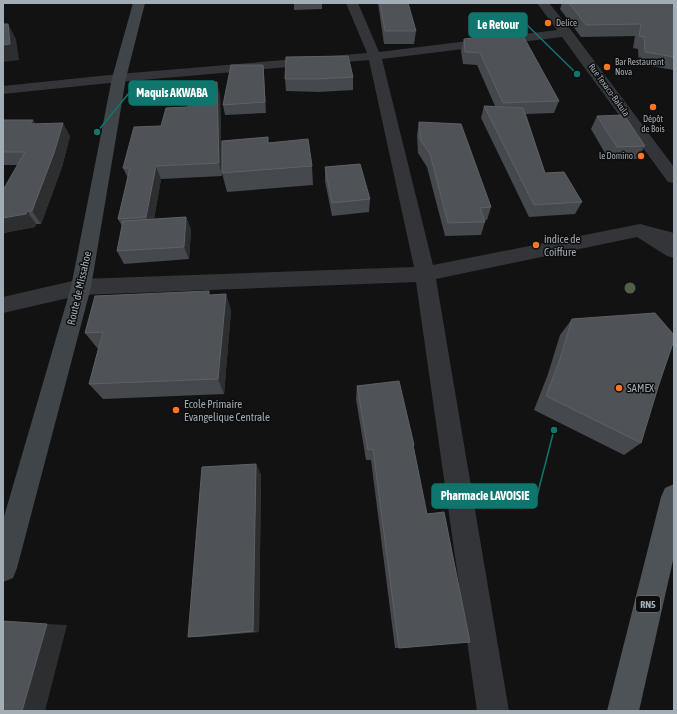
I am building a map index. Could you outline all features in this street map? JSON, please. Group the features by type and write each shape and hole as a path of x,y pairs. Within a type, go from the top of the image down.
{"main road":[{"name":"Route de Missahoe","path":"3,568 81,287 119,78 139,3"},
{"name":"RN5","path":"623,711 674,497"}],"street":[{"path":"352,3 375,56 424,274 493,711"},
{"name":"Rue Texaco-Bakula","path":"543,3 567,33 674,178"},
{"path":"3,90 119,78 375,56 567,33"},
{"path":"640,230 674,251"},
{"path":"3,305 81,287 424,274 640,230 674,240"}],"building":[{"path":"380,3 408,3 416,31 385,31"},
{"path":"569,3 674,3 674,57 645,52 644,37 639,36 641,24 586,25"},
{"path":"3,24 8,24 10,44 3,45"},
{"path":"521,32 559,101 503,103 480,53 465,52 464,39"},
{"path":"348,56 353,77 285,79 286,57"},
{"path":"231,65 263,65 265,102 223,105"},
{"path":"217,82 219,163 156,166 146,217 118,219 130,168 123,168 134,127 161,126 166,108 188,107 193,83"},
{"path":"484,106 523,108 545,173 564,172 582,202 534,205"},
{"path":"624,115 645,146 617,147 597,116"},
{"path":"3,120 33,120 30,124 63,123 54,153 32,211 27,211 26,214 3,218 3,190 25,152 3,152"},
{"path":"419,122 461,124 491,207 480,208 485,222 448,223 430,154 420,139"},
{"path":"268,137 268,143 308,139 312,166 222,173 222,141"},
{"path":"360,164 370,199 332,203 325,167"},
{"path":"186,217 184,247 117,251 123,221"},
{"path":"209,291 209,295 226,294 218,379 89,384 103,332 85,333 95,296"},
{"path":"655,313 674,335 674,340 641,443 546,396 560,359 572,319"},
{"path":"399,381 414,445 427,514 444,512 470,642 399,648 373,449 368,450 357,386"},
{"path":"256,464 253,631 188,637 202,467"},
{"path":"3,621 47,624 22,711 3,711"}],"place":[{"name":"Delice","path":"548,23"},
{"name":"Bar Restaurant Nova","path":"607,67"},
{"name":"Le Retour","path":"577,74"},
{"name":"Dépôt de Bois","path":"653,107"},
{"name":"Maquis AKWABA","path":"97,132"},
{"name":"le Domino","path":"641,156"},
{"name":"indice de Coiffure","path":"536,245"},
{"name":"SAMEX","path":"619,388"},
{"name":"Ecole Primaire Evangelique Centrale","path":"176,410"},
{"name":"Pharmacie LAVOISIE","path":"554,430"}]}
